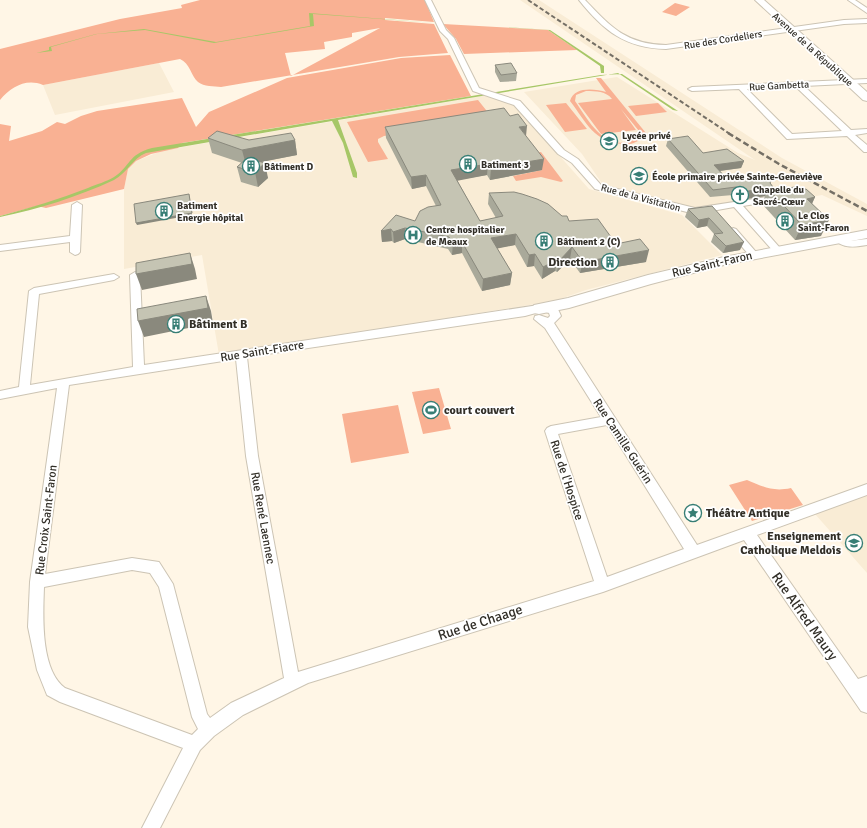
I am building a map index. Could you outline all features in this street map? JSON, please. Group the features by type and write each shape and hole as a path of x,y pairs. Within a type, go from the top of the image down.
{"street":[{"name":"Rue de la Visitation","path":"428,0 443,31 451,38 476,89 517,103 561,152 575,161 598,188 695,211 776,198 777,196 772,190"},
{"name":"Rue des Cordeliers","path":"582,0 615,34 625,40 656,47 675,46 854,20 867,21"},
{"name":"Avenue de la République","path":"759,0 867,98"},
{"path":"850,0 867,11"},
{"name":"Rue Gambetta","path":"692,89 867,81"},
{"path":"797,84 867,150"},
{"path":"740,86 790,137 867,131"},
{"path":"75,252 77,205"},
{"path":"737,205 777,250"},
{"path":"714,208 753,254"},
{"name":"Rue Saint-Faron","path":"546,315 681,271 753,254 867,234"},
{"path":"0,248 75,238"},
{"path":"839,239 845,244 850,245 867,242"},
{"path":"134,275 140,371"},
{"path":"24,390 34,291 114,277"},
{"name":"Rue Saint-Fiacre","path":"0,395 64,382 241,355 546,315"},
{"name":"Rue Camille Guérin","path":"546,315 610,420 694,552"},
{"name":"Rue René Laennec","path":"241,355 252,456 292,681"},
{"name":"Rue Croix Saint-Faron","path":"64,382 38,582 132,564 154,567 166,584 200,718 208,730"},
{"name":"Rue de l'Hospice","path":"602,585 551,431 610,420"},
{"name":"Rue de Chaage","path":"151,828 194,744 208,730 237,708 292,681 507,613 602,585 867,490"},
{"name":"Rue Alfred Maury","path":"747,532 861,686 867,705"},
{"path":"38,582 34,627 42,665 53,689 60,694 168,733 194,744"}],"shaded area":[{"path":"200,0 425,0 434,22 385,18 385,20 434,24 448,53 399,57 293,75 380,28 352,33 352,37 324,42 325,49 285,53 291,75 221,87 209,86 198,82 186,63 180,59 43,85 37,83 25,83 9,91 0,100 0,49 120,19 182,8 181,5"},
{"path":"520,0 539,0 782,158 867,204 867,216 822,195 811,197 814,200 800,202 771,197 695,208 603,185 582,154 524,92 617,77 738,153 755,160"},
{"path":"675,3 690,7 676,16 662,12"},
{"path":"309,13 435,23 313,14 314,26 214,43 145,30 97,34 51,47 52,51 36,53 49,50 49,47 96,34 144,29 216,42 310,26"},
{"path":"440,23 550,30 604,66 604,73 601,73 600,66 548,30"},
{"path":"443,24 548,30 577,50 464,54 456,39"},
{"path":"450,55 471,96 182,143 178,148 151,154 136,161 128,169 124,189 46,208 37,206 0,216 0,124 11,126 9,141 42,131 57,122 65,124 81,116 97,111 182,98 196,127 209,112 287,78 401,58"},
{"path":"159,63 174,92 55,115 43,85"},
{"path":"620,74 622,74 678,111 673,110"},
{"path":"608,75 338,120 357,173 357,178 353,177 343,143 332,121 146,153 137,158 123,174 114,180 58,202 0,217 66,196 108,180 124,169 133,157 152,148"},
{"path":"596,78 601,78 650,138 645,138 643,136 637,141 627,144 605,140 592,130 570,101 572,96 580,91 596,90 606,92","holes":["586,91 597,91 607,94 612,99 578,103 601,134 593,127 575,101 576,95","621,109 639,131 639,137 628,142 618,142 609,140 601,134 636,130"]},
{"name":"Centre hospitalier de Meaux","path":"488,95 512,102 589,189 682,215 722,255 586,290 554,301 219,355 202,255 124,269 124,189 128,169 136,161 164,150"},
{"path":"478,100 490,115 486,120 384,136 378,139 378,142 388,159 368,162 347,122"},
{"path":"566,103 587,129 565,132 546,105"},
{"path":"658,103 667,112 636,116 628,106"},
{"path":"541,152 563,181 561,182 541,177 516,181 513,176 542,170 530,154"},
{"name":"court couvert","path":"439,388 451,429 423,434 412,392"},
{"path":"398,405 409,453 351,463 342,414"},
{"path":"747,480 764,487 774,489 791,488 803,505 752,521 729,485"},
{"name":"Enseignement Catholique Meldois","path":"867,494 867,573 815,514"}],"building":[{"path":"511,63 517,73 501,75 495,65"},
{"path":"504,108 510,116 518,114 527,126 519,127 544,159 491,168 488,164 451,170 480,221 503,216 489,193 514,192 548,204 562,216 567,216 569,221 598,219 616,244 640,239 649,250 583,262 572,247 559,261 557,260 543,267 535,254 529,255 516,234 491,238 512,273 483,279 462,242 453,243 449,237 405,228 393,232 391,229 381,231 396,215 415,221 420,211 428,207 441,205 426,175 411,177 385,127"},
{"path":"217,131 249,140 291,133 295,140 242,150 208,138"},
{"path":"688,136 703,153 727,149 744,161 714,165 728,180 766,175 771,181 770,183 773,187 742,192 736,187 713,190 668,139"},
{"path":"247,158 265,163 255,172 237,167"},
{"path":"786,186 788,188 795,187 797,190 806,189 815,197 807,199 829,220 802,225 768,189"},
{"name":"Batiment Energie hôpital","path":"189,194 192,213 136,223 134,204"},
{"path":"712,206 744,242 726,246 714,234 723,233 709,218 699,220 688,209"},
{"path":"190,253 192,264 136,274 136,263"},
{"path":"206,296 208,308 138,321 137,309"}],"railway":[{"path":"528,0 730,134"},
{"path":"728,133 779,164 867,211"}],"place":[{"name":"Lycée privé Bossuet","path":"609,141"},
{"name":"Batiment 3","path":"468,164"},
{"name":"Bâtiment D","path":"251,166"},
{"name":"École primaire privée Sainte-Geneviève","path":"639,176"},
{"name":"Chapelle du Sacré-Cœur","path":"740,195"},
{"name":"Batiment Energie hôpital","path":"164,211"},
{"name":"Le Clos Saint-Faron","path":"785,221"},
{"name":"Centre hospitalier de Meaux","path":"413,235"},
{"name":"Bâtiment 2 (C)","path":"544,241"},
{"name":"Direction","path":"610,262"},
{"name":"Bâtiment B","path":"176,324"},
{"name":"court couvert","path":"431,410"},
{"name":"Théâtre Antique","path":"693,513"},
{"name":"Enseignement Catholique Meldois","path":"854,543"}]}
